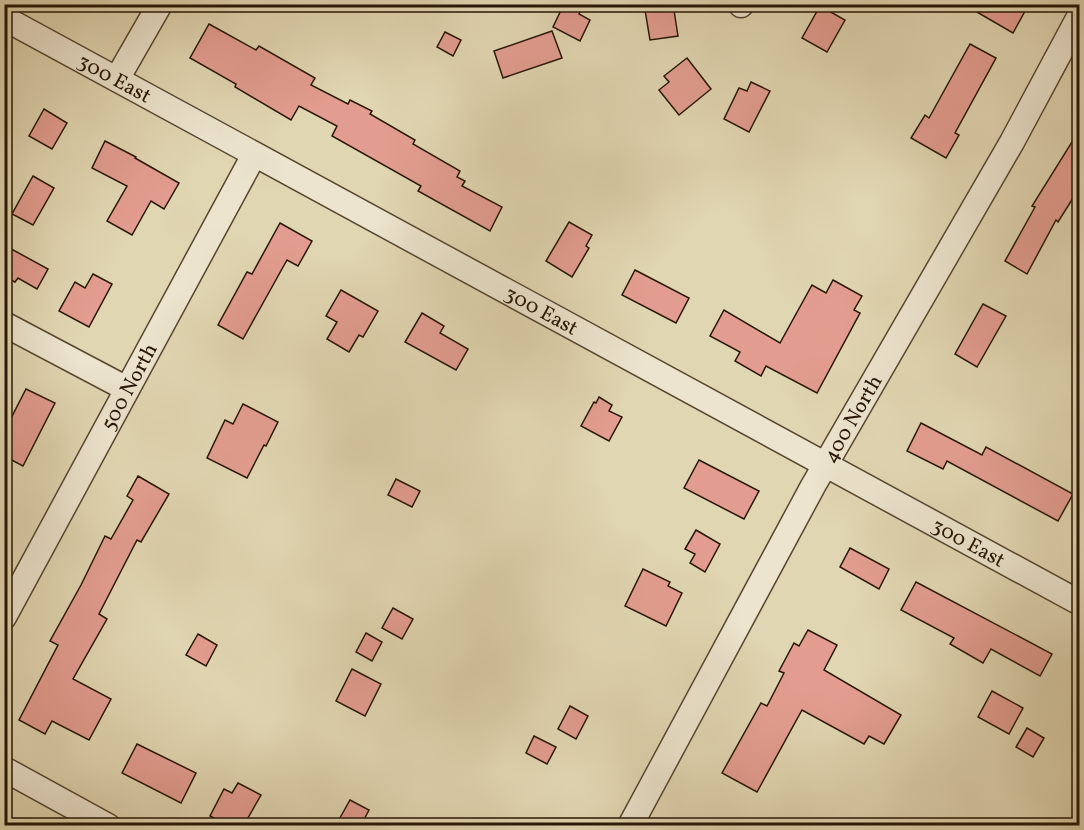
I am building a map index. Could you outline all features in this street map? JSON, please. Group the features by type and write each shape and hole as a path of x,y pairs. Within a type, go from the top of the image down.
{"street":[{"path":"117,79 160,4"},
{"name":"400 North","path":"630,825 826,465 1012,141 1080,15"},
{"name":"300 East","path":"4,18 1080,603"},
{"name":"500 North","path":"4,617 254,155"},
{"path":"4,324 127,389"},
{"path":"4,770 108,825"}],"building":[{"path":"564,4 584,4 579,14 590,20 580,41 553,27"},
{"path":"644,4 673,4 678,36 650,40"},
{"path":"963,4 1029,4 1013,33"},
{"path":"820,6 845,20 827,52 802,38"},
{"path":"209,24 256,50 259,46 315,78 311,85 348,104 350,100 372,111 370,114 415,140 413,144 460,171 457,177 465,181 462,186 502,207 490,231 418,191 421,186 332,136 337,126 299,106 291,120 235,87 236,84 190,58"},
{"path":"552,31 562,58 503,78 494,51"},
{"path":"445,32 461,40 453,56 437,47"},
{"path":"970,44 996,58 955,133 959,135 946,158 911,138 925,115 929,118"},
{"path":"687,58 711,89 679,115 659,90 669,82 664,76"},
{"path":"751,82 770,91 749,132 724,119 739,88 747,91"},
{"path":"44,109 67,123 52,149 29,136"},
{"path":"1080,129 1080,187 1058,222 1056,220 1027,274 1005,261 1035,207 1032,206"},
{"path":"105,141 179,183 164,209 151,201 132,235 107,221 127,186 92,168"},
{"path":"33,176 54,188 33,225 12,214"},
{"path":"569,222 592,235 586,246 589,248 572,277 546,261"},
{"path":"280,223 312,241 298,266 287,260 243,339 218,325 247,272 252,274"},
{"path":"4,245 48,269 37,289 18,278 15,282 4,277"},
{"path":"635,270 689,298 676,323 622,295"},
{"path":"93,274 112,284 89,327 59,311 75,282 85,288"},
{"path":"833,280 862,296 854,310 860,313 817,393 766,366 761,376 735,361 740,352 710,336 724,310 780,343 812,285 826,293"},
{"path":"341,290 378,311 363,337 359,335 349,352 327,339 337,322 326,316"},
{"path":"983,304 1006,316 977,367 955,354"},
{"path":"422,313 444,326 440,333 468,349 456,370 405,342"},
{"path":"26,389 55,403 23,466 4,456 4,432"},
{"path":"599,397 612,405 609,411 622,417 609,441 581,426"},
{"path":"243,404 278,422 247,478 207,458 225,420 233,424"},
{"path":"921,423 982,455 986,447 1073,494 1058,521 947,461 943,469 907,451"},
{"path":"699,460 759,491 744,519 684,488"},
{"path":"138,476 169,494 141,542 137,540 99,614 107,619 73,679 111,699 89,740 52,721 45,734 19,720 58,645 50,641 105,536 111,539 133,500 127,496"},
{"path":"396,479 420,491 412,507 388,495"},
{"path":"696,530 720,544 705,572 690,563 695,554 685,549"},
{"path":"850,548 889,569 879,589 840,567"},
{"path":"643,569 670,582 668,586 682,593 666,626 625,606"},
{"path":"916,582 1052,654 1040,676 991,649 983,663 950,644 954,638 901,610"},
{"path":"393,608 413,619 402,639 382,628"},
{"path":"808,630 837,645 824,670 901,715 884,744 869,736 864,744 802,710 757,792 722,773 761,703 767,706 784,673 779,671 794,643 799,646"},
{"path":"366,633 382,642 372,661 356,652"},
{"path":"198,634 217,645 206,666 186,655"},
{"path":"352,669 381,684 365,716 336,701"},
{"path":"992,691 1023,708 1009,734 978,717"},
{"path":"570,706 588,716 576,739 558,729"},
{"path":"1027,728 1044,738 1033,757 1016,747"},
{"path":"534,736 556,747 547,764 526,753"},
{"path":"137,744 196,773 181,803 122,773"},
{"path":"238,783 261,795 244,825 227,825 210,816 224,789 232,793"},
{"path":"350,800 369,810 361,825 336,825"}]}
